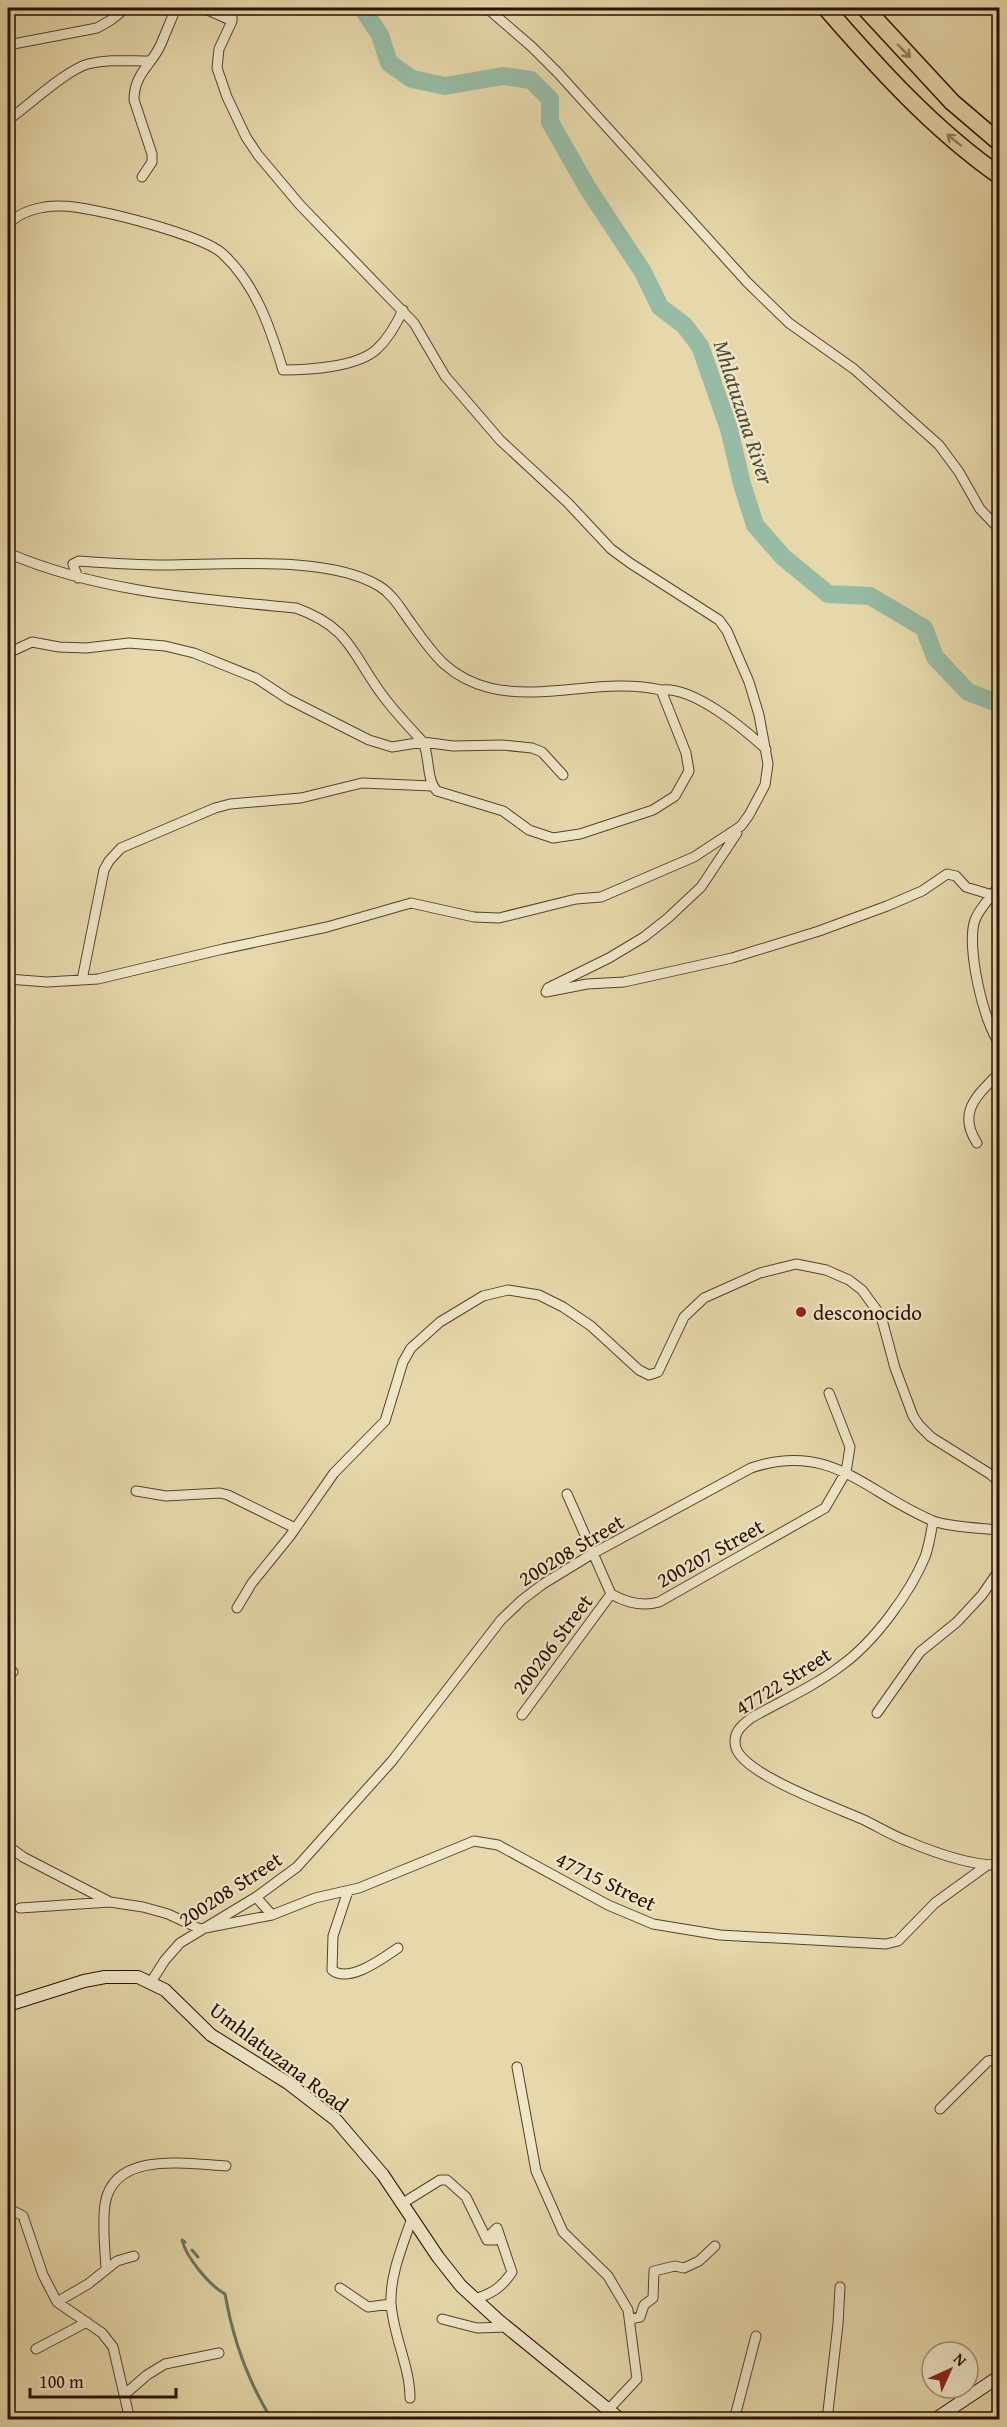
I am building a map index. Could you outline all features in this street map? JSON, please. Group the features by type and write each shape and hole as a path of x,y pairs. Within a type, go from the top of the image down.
{"highway":[{"path":"826,8 871,60 929,119 999,176"},
{"path":"865,8 952,102 999,143"}],"street":[{"path":"8,45 97,28 125,8"},
{"path":"142,177 152,162 152,154 134,100 134,92 141,73 161,44 176,8"},
{"path":"203,8 232,21"},
{"path":"232,8 232,21 219,49 217,68 227,97 246,137 277,179 414,322 446,376 500,440 568,503 611,549 719,620 727,631 749,682 767,750 768,764 765,785 749,815 695,895 644,937 609,958 548,988 546,992 587,984 636,980 732,958 819,931 887,906 922,891 947,874 956,876 966,887 990,892 974,922 973,933 982,1008 992,1034 999,1044"},
{"path":"487,8 558,73 789,323 854,369 939,445 959,472 980,509 999,530"},
{"path":"8,120 43,92 85,65 111,60 148,61"},
{"path":"8,225 12,220 43,207 85,208 135,220 209,243 236,267 249,284 267,318 283,370 332,367 376,351 392,332 403,310"},
{"path":"8,553 78,578 180,596 296,608 328,622 342,634 383,696 423,742 429,760 432,786 437,791 503,811 529,830 553,838 580,834 653,810 675,796 689,771 680,736 661,690"},
{"path":"78,578 74,564 79,561 163,565 233,563 329,568 381,587 399,606 438,661 456,675 490,688 525,692 613,684 680,691 722,713 767,750"},
{"path":"8,653 32,642 59,647 86,648 129,643 165,646 194,653 256,678 288,699 369,740 392,747 423,742 453,746 502,745 532,748 542,752 563,775"},
{"path":"82,980 104,870 121,848 215,808 230,804 301,798 362,783 432,786"},
{"path":"8,979 47,982 98,979 327,927 411,903 474,917 499,918 576,899 601,897 694,856 741,826"},
{"path":"977,1143 969,1131 970,1107 999,1072"},
{"path":"237,1608 252,1583 334,1473 385,1421 403,1362 411,1348 440,1322 483,1296 508,1290 539,1295 564,1307 591,1326 639,1370 650,1375 658,1372 684,1317 704,1298 760,1273 796,1264 826,1269 849,1280 872,1302 881,1316 895,1368 912,1416 919,1425 932,1437 990,1474 999,1483"},
{"path":"829,1394 850,1447 846,1472"},
{"name":"200208 Street","path":"152,1982 165,1960 180,1943 256,1897 297,1867 392,1761 501,1620 522,1600 543,1584 592,1554 751,1468 770,1462 809,1461 846,1472 933,1521 999,1530"},
{"name":"200207 Street","path":"611,1594 633,1604 649,1605 659,1602 820,1512 830,1502 846,1472"},
{"path":"136,1491 166,1496 219,1493 228,1495 295,1528"},
{"path":"567,1494 611,1594"},
{"name":"47722 Street","path":"933,1521 926,1555 919,1570 866,1644 840,1667 751,1718 740,1727 735,1738 736,1749 741,1757 784,1785 907,1841 986,1866 999,1865"},
{"path":"877,1713 920,1652 957,1622 982,1595 999,1569"},
{"name":"200206 Street","path":"522,1715 611,1594"},
{"name":"47715 Street","path":"200,1929 272,1915 315,1898 390,1877 474,1841 481,1841 498,1845 599,1900 653,1924 720,1935 886,1944 898,1941 935,1903 986,1866"},
{"path":"8,1846 23,1857 110,1902"},
{"path":"348,1890 333,1936 332,1970 340,1975 346,1975 368,1967 398,1948"},
{"path":"256,1897 272,1915"},
{"path":"20,1908 110,1902 168,1914 200,1929"},
{"name":"Umhlatuzana Road","path":"8,2005 84,1981 105,1977 138,1977 152,1982 176,1998 211,2035 288,2083 336,2120 383,2175 450,2274 474,2299 621,2420"},
{"path":"940,2109 988,2061 999,2059"},
{"path":"517,2067 536,2171 563,2232 608,2276 628,2310 637,2379 609,2409"},
{"path":"106,2269 105,2203 110,2190 121,2176 134,2168 150,2164 226,2166"},
{"path":"402,2203 440,2180 447,2180 466,2197 487,2240 495,2240 491,2234 497,2228 512,2272 502,2286 474,2299"},
{"path":"8,2208 23,2216 43,2275 57,2302 102,2333 113,2347 130,2420"},
{"path":"410,2398 410,2379 399,2346 391,2304 396,2265 412,2218"},
{"path":"630,2319 640,2317 644,2305 653,2298 654,2271 675,2266 684,2268 699,2261 715,2246"},
{"path":"57,2302 88,2284 117,2261 134,2256"},
{"path":"340,2288 368,2307 391,2304"},
{"path":"827,2420 840,2288"},
{"path":"442,2319 477,2328 508,2327"},
{"path":"36,2349 87,2322"},
{"path":"734,2420 756,2336"},
{"path":"124,2395 147,2375 165,2364 219,2353"},
{"path":"934,2420 999,2376"}],"waterway":[{"name":"Mhlatuzana River","path":"362,8 380,35 389,63 412,79 445,86 503,76 531,80 550,99 550,122 587,187 643,272 660,307 684,325 700,346 729,429 742,484 755,525 783,557 828,594 870,596 924,628 935,657 968,692 1000,704"},
{"path":"185,2242 182,2240 199,2270 225,2294 242,2359 255,2390 272,2420"},
{"path":"192,2250 198,2257"}],"place":[{"name":"desconocido","path":"801,1312"}]}
